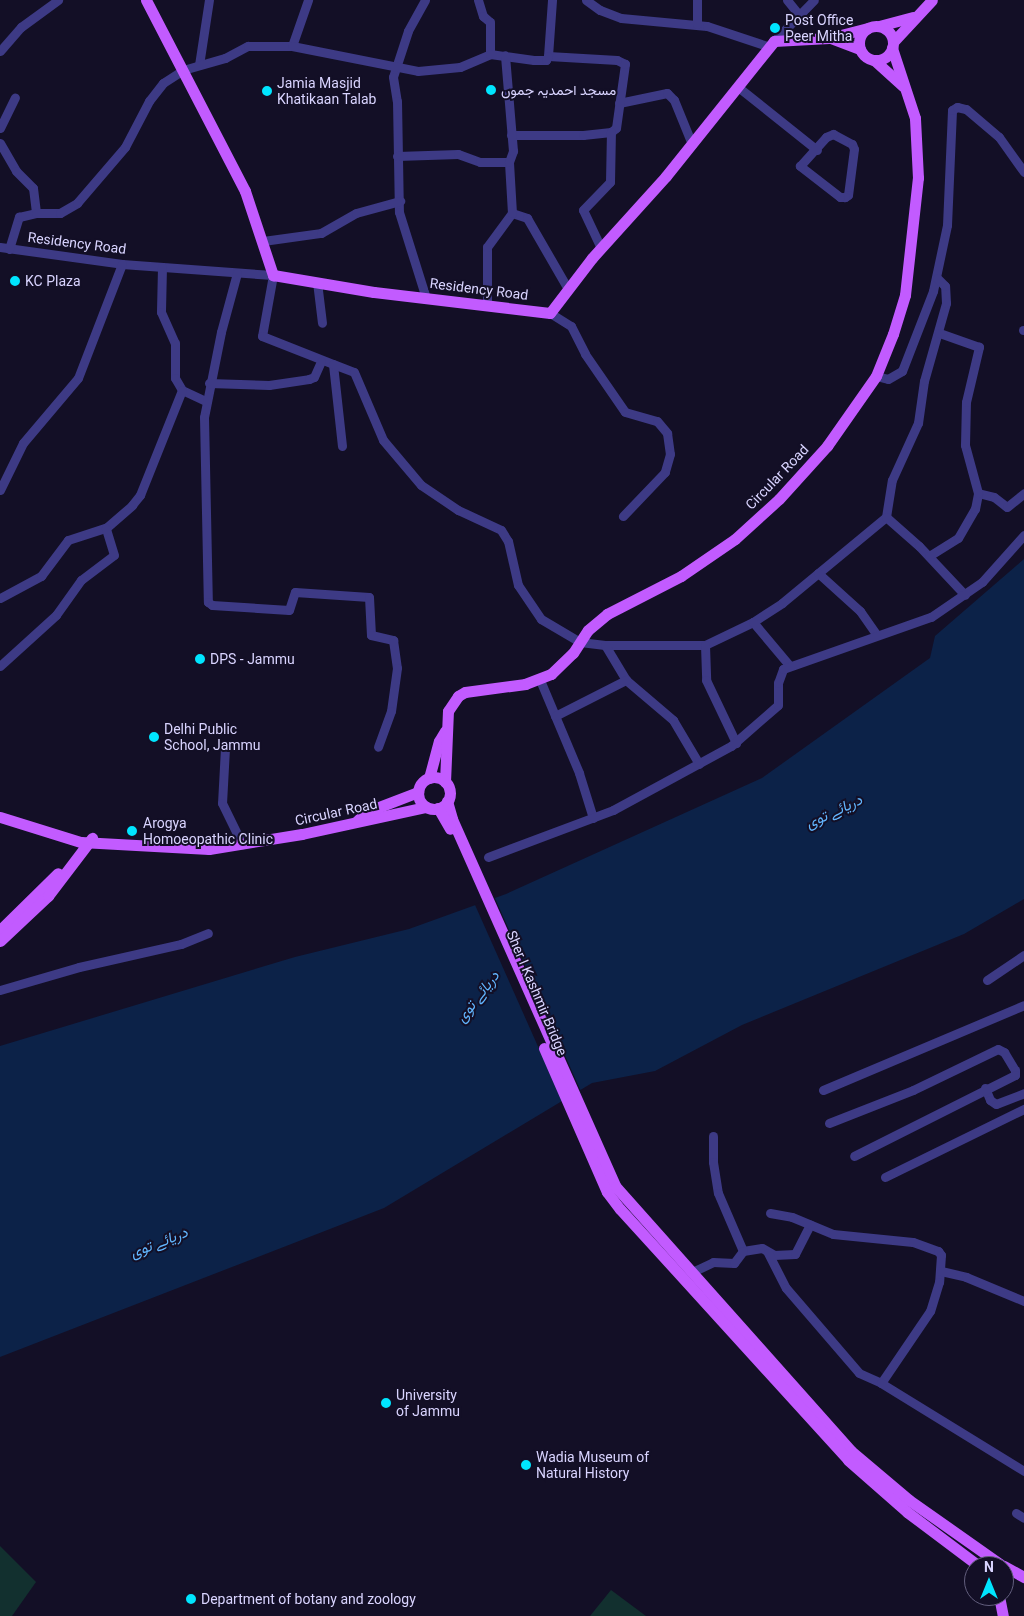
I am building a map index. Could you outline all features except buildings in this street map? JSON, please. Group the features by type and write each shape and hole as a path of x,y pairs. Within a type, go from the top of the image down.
{"main road":[{"path":"146,0 245,191 264,241 273,275"},
{"path":"874,60 885,57 916,16 932,0"},
{"path":"550,313 601,248 692,144 772,44 829,38 916,16"},
{"path":"874,27 888,31 893,45"},
{"path":"860,49 860,37 874,27"},
{"path":"829,38 860,49 903,86"},
{"name":"Circular Road","path":"445,731 448,710 458,696 540,680 562,665 588,630 607,614 681,576 756,521 827,446 876,376 894,334 905,295 918,163 915,118 903,86 893,45"},
{"name":"Residency Road","path":"273,275 426,298 550,313"},
{"path":"418,792 421,783 428,778 439,741 445,731"},
{"path":"418,792 437,805 450,794 445,782 448,743 445,731"},
{"path":"428,778 445,782"},
{"path":"357,821 366,812 418,792"},
{"name":"Circular Road","path":"0,817 65,838 207,841 223,846 242,844 437,805"},
{"name":"Sher I Kashmir Bridge","path":"437,805 449,820 604,1174"},
{"path":"0,930 54,877 86,839"},
{"path":"0,941 48,896 86,839"},
{"path":"604,1174 851,1450 909,1500 990,1556"},
{"path":"604,1174 620,1209 848,1460 907,1512 966,1556"}],"street":[{"path":"0,52 21,27 58,0"},
{"path":"199,65 209,0"},
{"path":"292,46 308,0"},
{"path":"425,0 394,67 396,156 401,219 426,298"},
{"path":"478,0 483,16 490,22 490,54"},
{"path":"4,248 20,217 36,213 60,213 77,203 125,147 154,92 183,70 225,58 248,46 292,46 418,71 445,69 471,63 490,54 544,60 548,56 552,0"},
{"path":"586,0 600,10 621,18 697,24 772,44 814,0"},
{"path":"697,24 698,0"},
{"path":"786,0 800,15"},
{"path":"487,306 487,248 512,213 509,162 513,156 505,55"},
{"path":"511,135 611,132 616,128 619,102 624,85 623,62 548,56"},
{"path":"738,87 816,150"},
{"path":"619,102 667,93 674,100 692,144"},
{"path":"0,128 15,97"},
{"path":"876,376 888,379 902,371 937,278 948,216 952,110 962,107 972,113 999,137 1024,172"},
{"path":"601,248 583,210 610,182 611,132"},
{"path":"829,135 852,144 848,195 845,197 840,197 800,166 816,150 829,135"},
{"path":"0,143 16,171 33,188 36,213"},
{"path":"396,156 458,154 480,162 509,162"},
{"path":"264,241 321,233 356,213 400,201"},
{"path":"512,213 528,218 568,289"},
{"name":"Residency Road","path":"4,248 122,264 273,275"},
{"path":"0,490 23,443 78,378 122,264"},
{"path":"162,267 161,312 174,336 175,378 182,390 206,401"},
{"path":"238,273 206,401 208,602 212,605 289,610 295,592 369,597 371,635 393,640 397,668 391,711 378,747"},
{"path":"273,275 262,336 321,361 352,370 383,440 420,485 458,510 501,530 508,541 518,585 531,607 554,629 580,642 605,646 705,646 754,622 886,517 889,488 916,432 924,382 939,333 947,291 937,278"},
{"path":"317,282 322,323"},
{"path":"550,313 571,326 585,354 625,412 657,421 667,433 670,454 665,472 624,516"},
{"path":"929,556 958,538 975,510 978,493 966,446 966,402 979,347 939,333"},
{"path":"210,383 269,385 309,379 314,377 321,361"},
{"path":"332,364 342,446"},
{"path":"0,598 41,576 68,540 106,528 140,495 182,390"},
{"path":"978,493 994,497 1007,507 1024,493"},
{"path":"886,517 929,556 965,595"},
{"path":"0,666 56,616 81,580 114,555 106,528"},
{"path":"488,857 593,818 643,795 736,743 778,705 779,677 789,665 831,655 876,635 920,623 965,595 992,573 1024,535"},
{"path":"818,573 860,611 876,635"},
{"path":"754,622 789,665"},
{"path":"605,646 626,680 673,720 699,764"},
{"path":"705,646 706,680 736,743"},
{"path":"540,680 581,778 593,818"},
{"path":"555,716 626,680"},
{"path":"225,748 222,802 242,844"},
{"path":"0,990 78,967 181,944 208,933"},
{"path":"987,980 1024,954"},
{"path":"823,1090 1024,1005"},
{"path":"829,1123 913,1090 1001,1049 1016,1074 985,1088 854,1156"},
{"path":"985,1088 990,1100 996,1104 1024,1093"},
{"path":"885,1176 1024,1109"},
{"path":"713,1136 713,1162 718,1193 751,1249 778,1256 797,1253 810,1226"},
{"path":"770,1214 792,1217 833,1234 924,1245 940,1253 941,1271 930,1311 881,1383"},
{"path":"692,1272 713,1262 734,1263 751,1249"},
{"path":"768,1253 786,1288 859,1373 881,1383 1024,1471"},
{"path":"941,1271 1024,1301"}],"green space":[{"path":"0,1546 36,1582 12,1616 0,1616"},
{"path":"611,1590 646,1616 590,1616"}],"water":[{"name":"دریائے توی","path":"1024,559 1024,899 964,934 742,1025 655,1071 592,1083 384,1208 0,1357 0,1046 295,957 409,929 506,894 762,778 930,658 935,636"}],"pier":[{"path":"494,896 581,1092 562,1101 475,905"}],"place":[{"name":"Post Office Peer Mitha","path":"775,28"},
{"name":"مسجد احمدیہ جموں","path":"491,90"},
{"name":"Jamia Masjid Khatikaan Talab","path":"267,91"},
{"name":"KC Plaza","path":"15,281"},
{"name":"DPS - Jammu","path":"200,659"},
{"name":"Delhi Public School, Jammu","path":"154,737"},
{"name":"Arogya Homoeopathic Clinic","path":"132,831"},
{"name":"University of Jammu","path":"386,1403"},
{"name":"Wadia Museum of Natural History","path":"526,1465"},
{"name":"Department of botany and zoology","path":"191,1599"}]}
